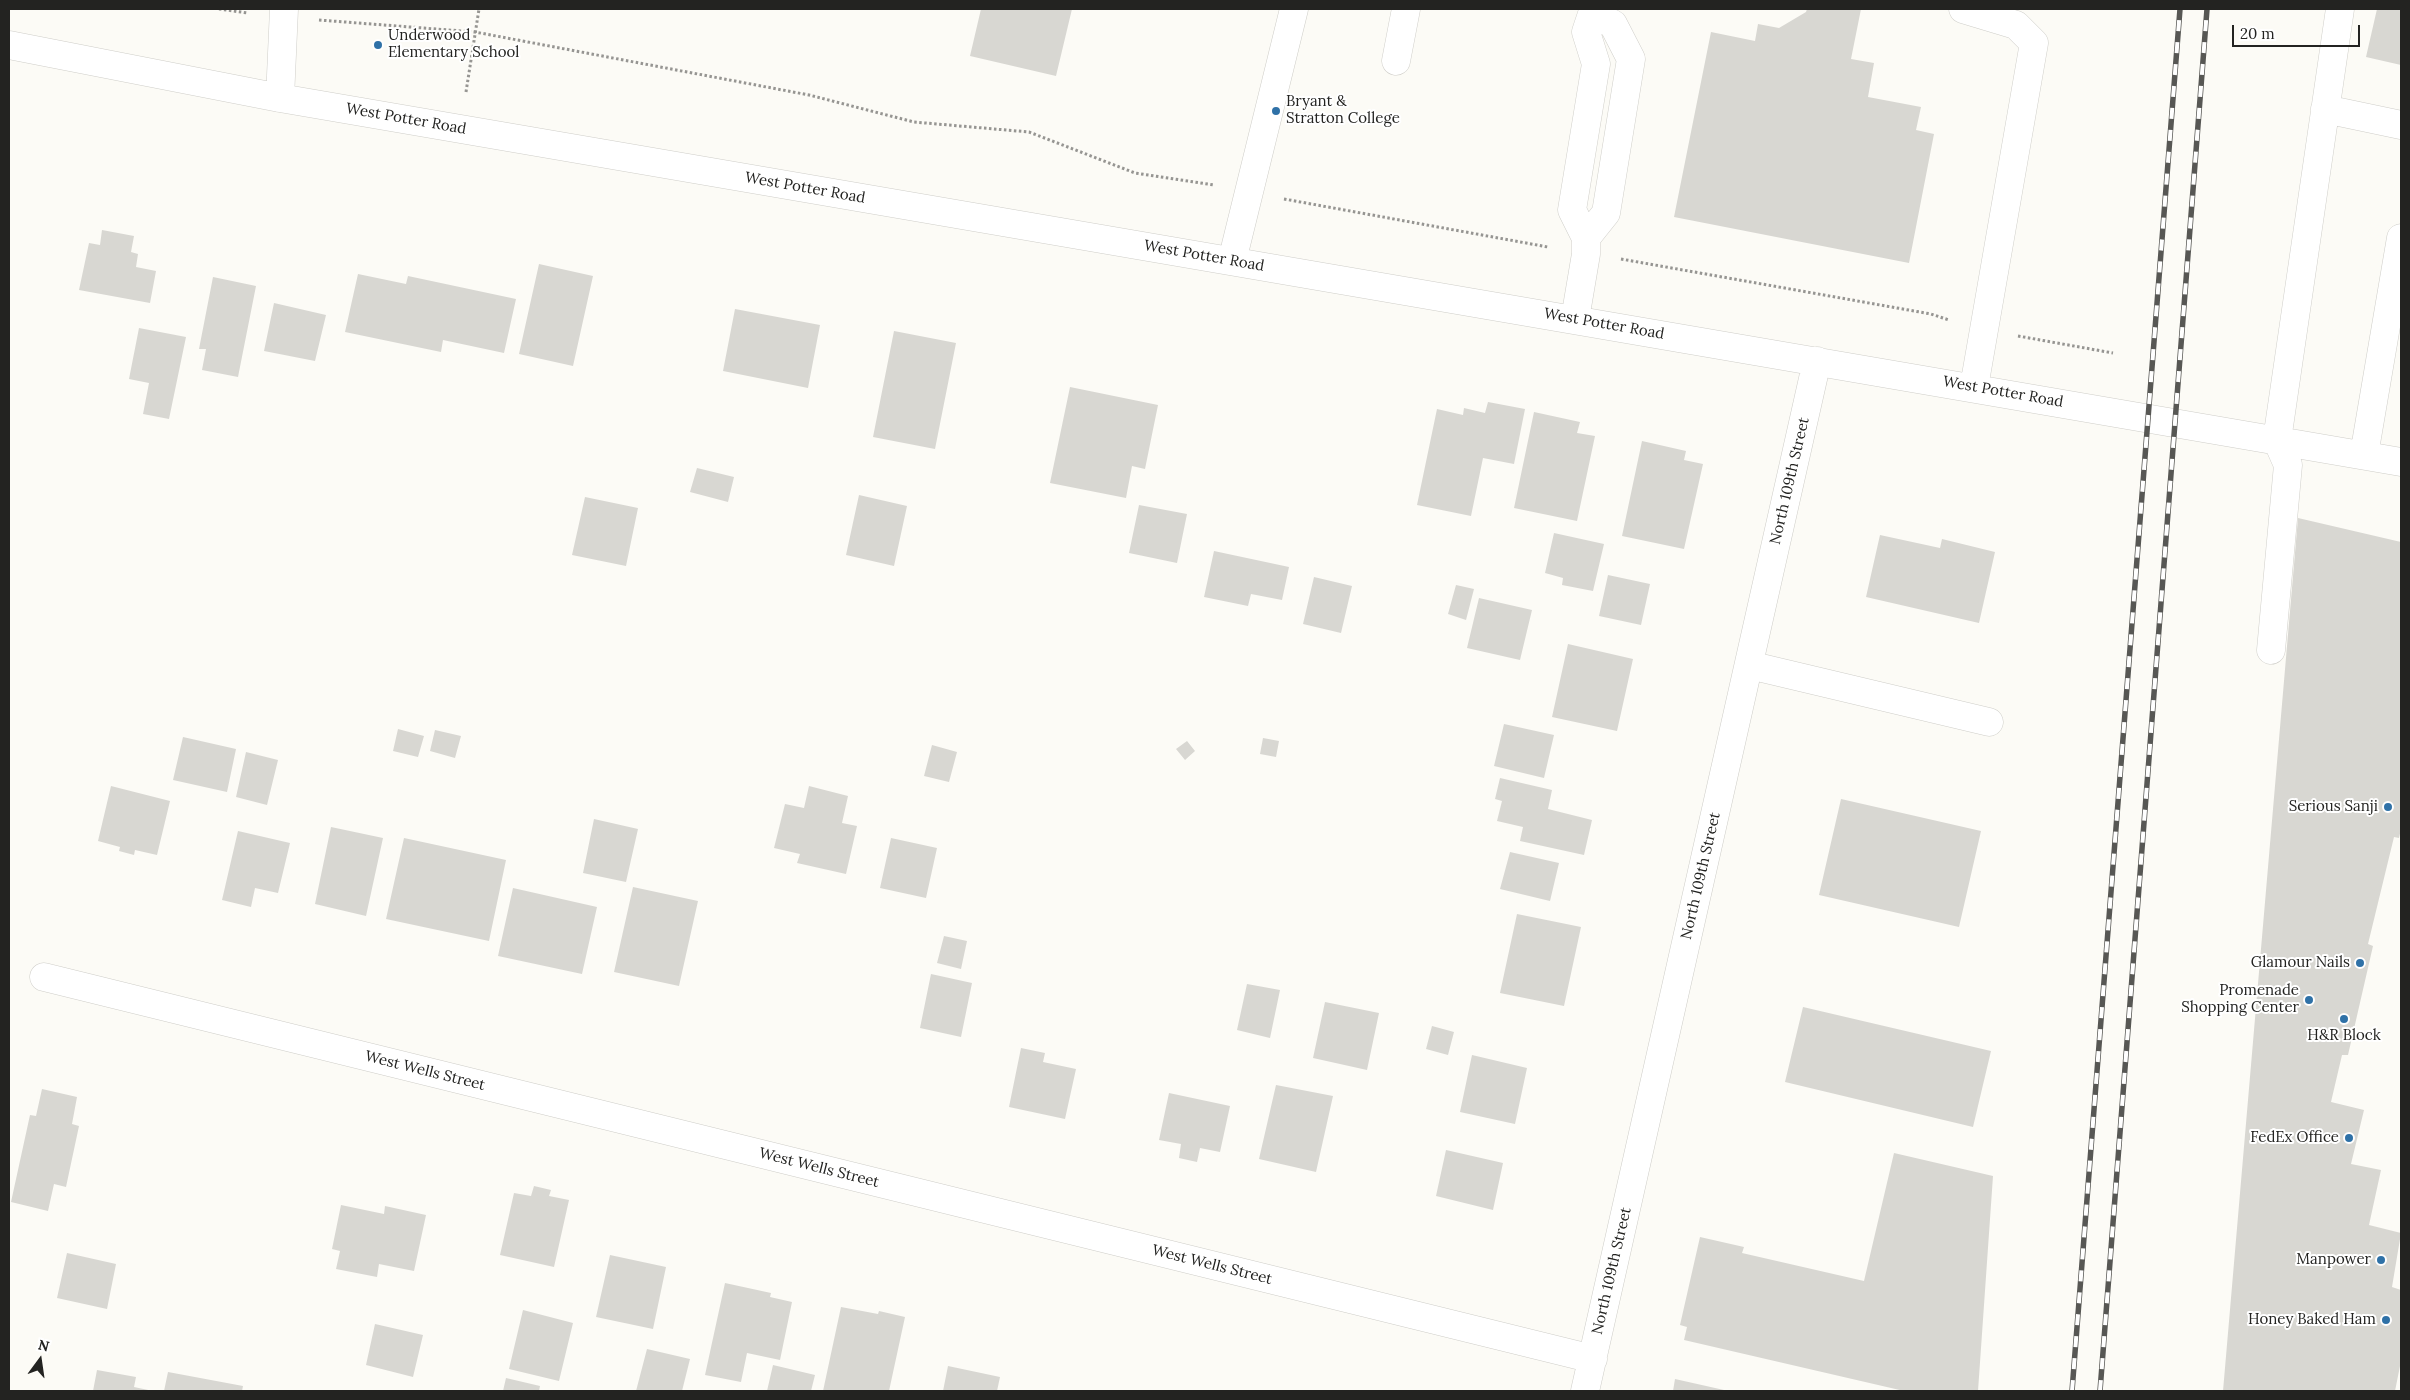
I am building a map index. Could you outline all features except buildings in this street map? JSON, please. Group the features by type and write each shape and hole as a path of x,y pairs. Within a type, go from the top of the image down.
{"street":[{"path":"1232,261 1294,9"},
{"path":"1396,61 1406,9"},
{"path":"1963,9 2016,25 2034,43 1974,387"},
{"path":"2271,650 2288,465 2277,440 2340,9"},
{"path":"1575,319 1586,246 1606,213 1631,59 1613,24 1591,12"},
{"path":"280,98 284,13"},
{"name":"West Potter Road","path":"9,45 280,98 1817,360 2401,462"},
{"path":"2325,109 2401,126"},
{"path":"2364,455 2401,238"},
{"name":"North 109th Street","path":"1585,1391 1817,360"},
{"path":"1749,664 1989,722"},
{"name":"West Wells Street","path":"44,977 1593,1359"}],"path":[{"path":"219,9 284,13 475,32 809,95 914,122 1029,132 1135,173 1249,190 1290,200 1586,246 1931,314 1984,330 2112,353"},
{"path":"460,128 479,9"}],"railway":[{"path":"2072,1391 2180,9"},
{"path":"2100,1391 2207,9"}],"place":[{"name":"Underwood Elementary School","path":"378,45"},
{"name":"Bryant & Stratton College","path":"1276,111"},
{"name":"Serious Sanji","path":"2388,807"},
{"name":"Glamour Nails","path":"2360,963"},
{"name":"Promenade Shopping Center","path":"2309,1000"},
{"name":"H&R Block","path":"2344,1019"},
{"name":"FedEx Office","path":"2349,1138"},
{"name":"Manpower","path":"2381,1260"},
{"name":"Honey Baked Ham","path":"2386,1320"}]}
